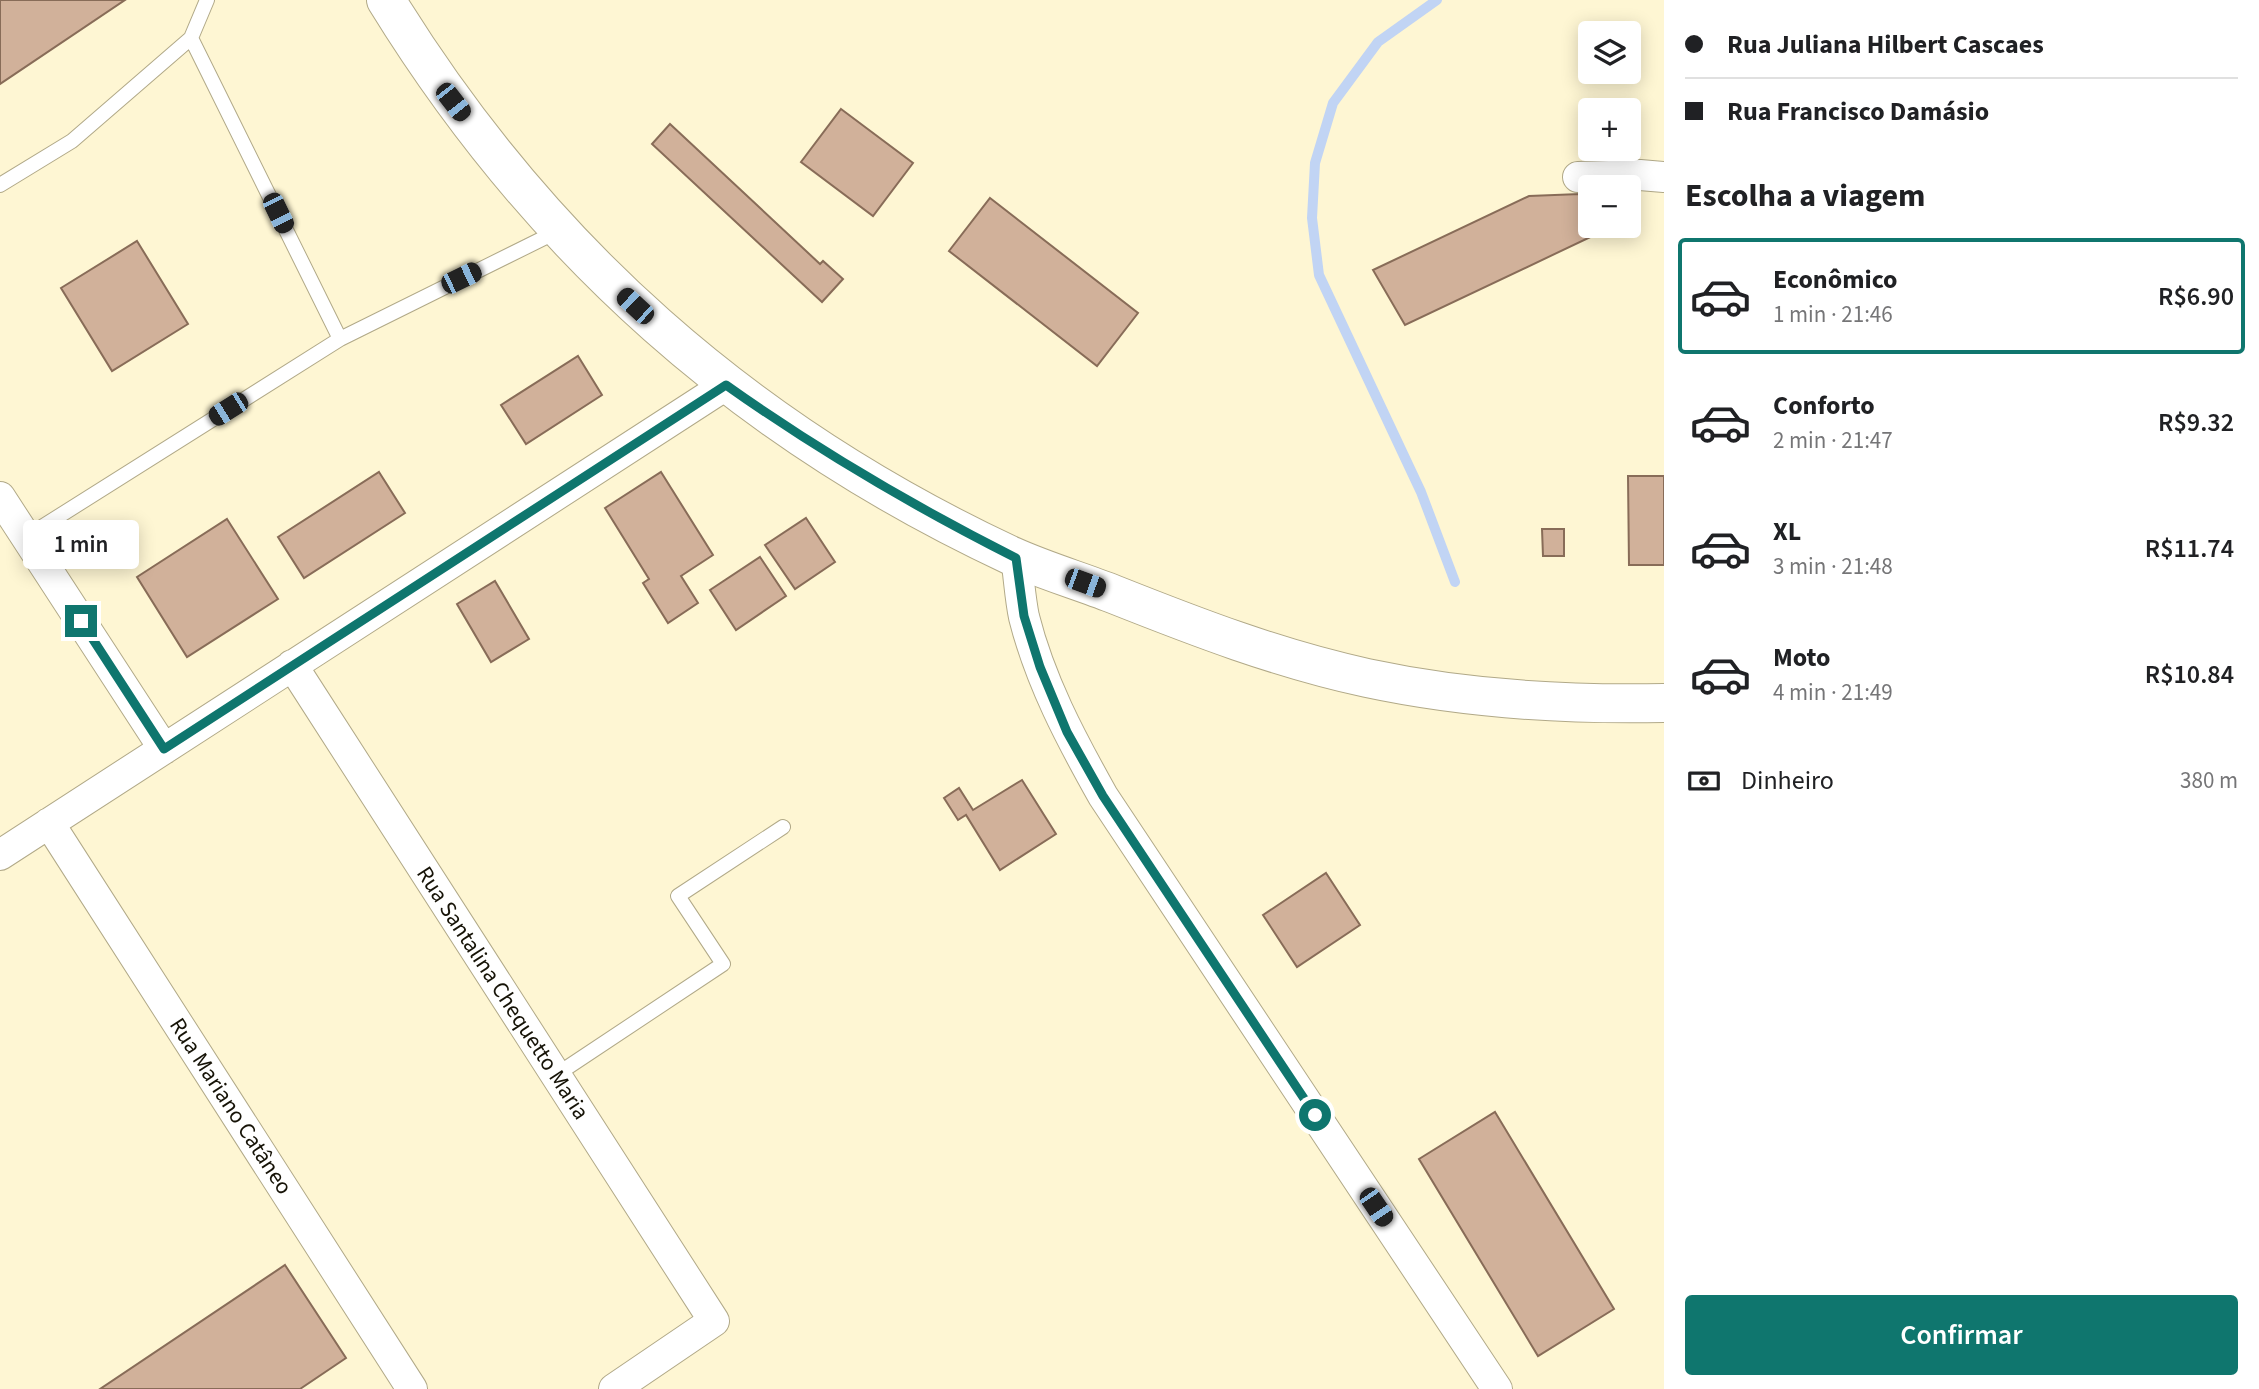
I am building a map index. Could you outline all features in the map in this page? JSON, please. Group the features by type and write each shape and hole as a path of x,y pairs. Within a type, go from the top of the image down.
{"main road":[{"path":"386,0 453,102 506,171 559,230 661,330 726,385 785,427 939,520 1016,558 1199,629 1366,677 1452,693 1531,701 1590,704 1664,703"}],"street":[{"path":"1641,175 1664,177"},
{"path":"0,855 726,385"},
{"path":"0,497 164,749"},
{"path":"1016,558 1024,616 1040,667 1067,732 1103,796 1497,1389"},
{"name":"Rua Santalina Chequetto Maria","path":"292,665 714,1321 614,1389"},
{"name":"Rua Mariano Catâneo","path":"49,823 412,1389"}],"lane":[{"path":"0,185 72,141 191,38 207,0"},
{"path":"191,38 340,339"},
{"path":"26,537 340,339 559,230"},
{"path":"556,1075 723,964 678,897 783,827"}],"building":[{"path":"0,0 125,0 0,84"},
{"path":"841,109 913,163 873,216 801,162"},
{"path":"670,124 820,264 823,261 843,279 822,302 652,144"},
{"path":"1578,194 1578,238 1588,238 1405,325 1373,270 1529,196"},
{"path":"990,198 1138,313 1097,366 949,251"},
{"path":"137,241 188,324 112,371 61,288"},
{"path":"578,356 602,395 526,444 501,405"},
{"path":"379,472 405,513 304,578 278,537"},
{"path":"661,472 713,555 681,576 698,603 668,623 643,583 649,579 605,508"},
{"path":"1628,476 1664,476 1664,565 1629,565"},
{"path":"806,518 835,562 795,589 765,545"},
{"path":"227,519 278,599 187,657 137,577"},
{"path":"1542,529 1564,529 1564,556 1543,556"},
{"path":"760,557 786,596 736,630 710,590"},
{"path":"495,581 529,639 491,662 457,604"},
{"path":"1022,780 1056,834 1000,870 966,815 958,820 944,798 959,788 973,810"},
{"path":"1326,873 1360,925 1297,967 1263,915"},
{"path":"1495,1112 1614,1309 1538,1356 1419,1159"},
{"path":"285,1265 346,1358 300,1389 100,1389"}],"waterway":[{"path":"1437,0 1378,42 1333,103 1315,163 1312,218 1319,275 1421,492 1455,582"}],"route":[{"path":"81,621 164,749 726,385 785,427 856,471 939,520 1016,558 1024,616 1040,667 1067,732 1103,796 1315,1115"}]}
